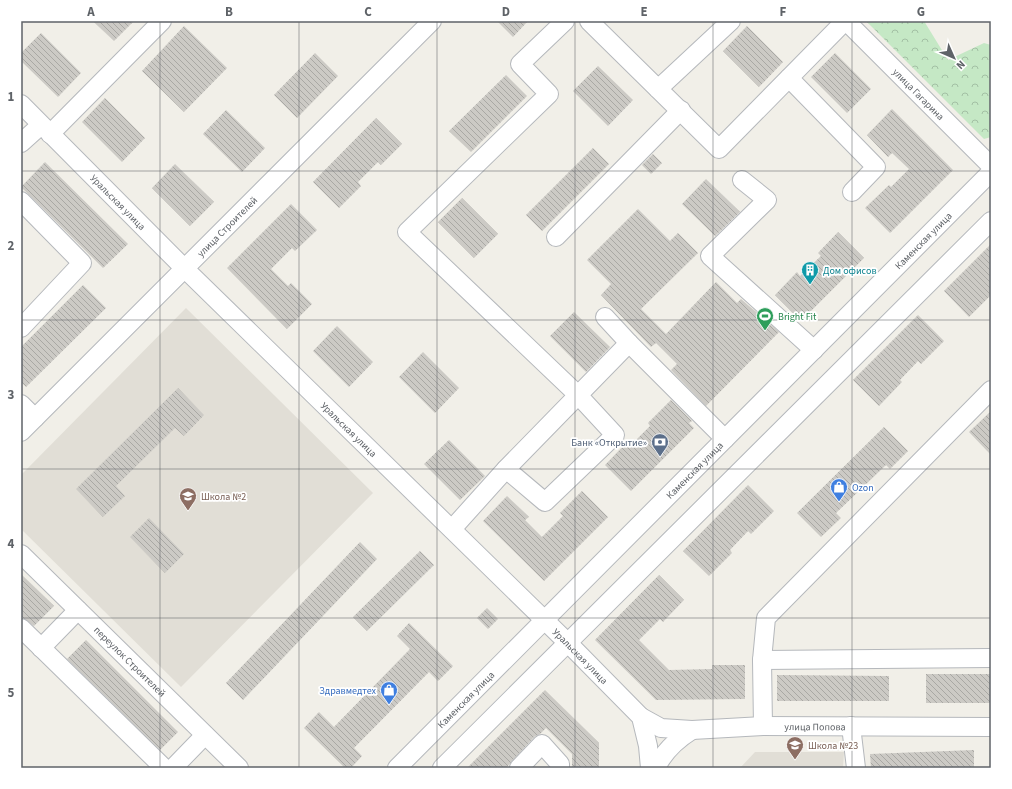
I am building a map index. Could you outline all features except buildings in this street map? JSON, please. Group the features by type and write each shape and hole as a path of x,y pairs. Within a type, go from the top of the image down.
{"street":[{"path":"21,143 46,129 162,21"},
{"name":"улица Строителей","path":"21,432 432,21"},
{"path":"506,469 545,502 615,435 578,395 407,232 549,94 520,64 565,21"},
{"path":"589,21 719,149 846,21"},
{"path":"658,89 731,21"},
{"name":"улица Гагарина","path":"846,21 991,166"},
{"path":"789,78 876,167 852,192"},
{"name":"Уральская улица","path":"21,104 184,268 544,619 641,717"},
{"path":"556,237 681,110"},
{"name":"Каменская улица","path":"397,768 991,172"},
{"path":"742,180 767,200 710,256 814,350"},
{"path":"21,201 82,263 21,328"},
{"path":"442,768 991,221"},
{"path":"605,317 725,439"},
{"path":"452,529 506,469 629,343"},
{"path":"763,726 762,660 766,618 991,390"},
{"path":"21,404 35,418"},
{"name":"переулок Строителей","path":"21,554 239,768"},
{"path":"41,648 78,610"},
{"path":"21,628 164,768"},
{"path":"762,660 991,658"},
{"path":"641,717 648,746 650,768"},
{"name":"улица Попова","path":"641,717 661,728 692,730 763,726 991,727"},
{"path":"852,726 856,768"},
{"path":"656,768 660,759 668,749 692,730"},
{"path":"173,768 206,735"},
{"path":"519,768 542,744 560,764 560,768"}],"shaded area":[{"name":"Школа №2","path":"186,308 373,493 181,687 21,529 21,475"},
{"name":"Школа №23","path":"755,752 844,752 843,768 740,768"}],"green space":[{"path":"866,21 924,21 948,60 984,43 991,45 991,137 984,139"}],"place":[{"name":"Дом офисов","path":"810,285"},
{"name":"Bright Fit","path":"765,331"},
{"name":"Банк «Открытие»","path":"660,457"},
{"name":"Ozon","path":"839,502"},
{"name":"Школа №2","path":"188,511"},
{"name":"Здравмедтех","path":"389,705"},
{"name":"Школа №23","path":"795,760"}]}
